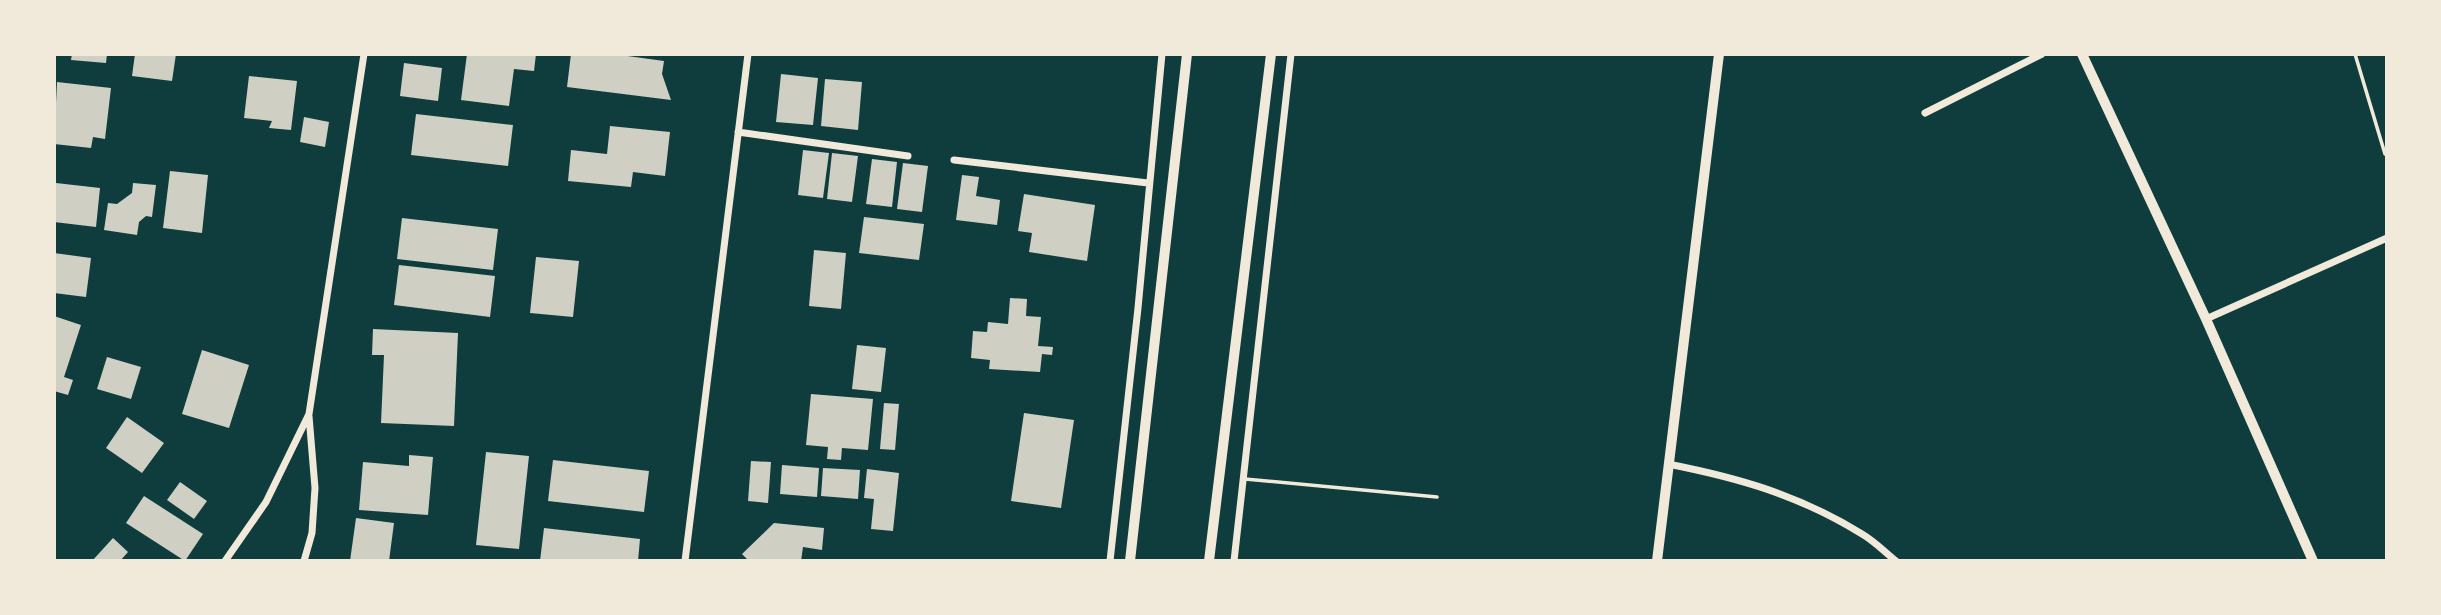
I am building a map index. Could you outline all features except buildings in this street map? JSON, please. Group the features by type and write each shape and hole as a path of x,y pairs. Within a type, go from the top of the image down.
{"main road":[{"path":"1130,561 1187,54"},
{"path":"1209,561 1271,54"}],"street":[{"path":"304,561 312,533 315,488 309,414 364,54"},
{"path":"685,561 748,54"},
{"path":"1110,561 1162,54"},
{"path":"1234,561 1291,54"},
{"path":"1657,561 1719,54"},
{"path":"1925,113 2042,54"},
{"path":"2082,54 2206,319 2313,561"},
{"path":"738,132 908,156"},
{"path":"954,160 1149,183"},
{"path":"2206,319 2387,238"},
{"path":"225,561 267,502 309,414"},
{"path":"1668,464 1729,476 1799,500 1863,535 1896,561"}],"lane":[{"path":"2355,54 2385,154"},
{"path":"1243,479 1437,497"}]}
